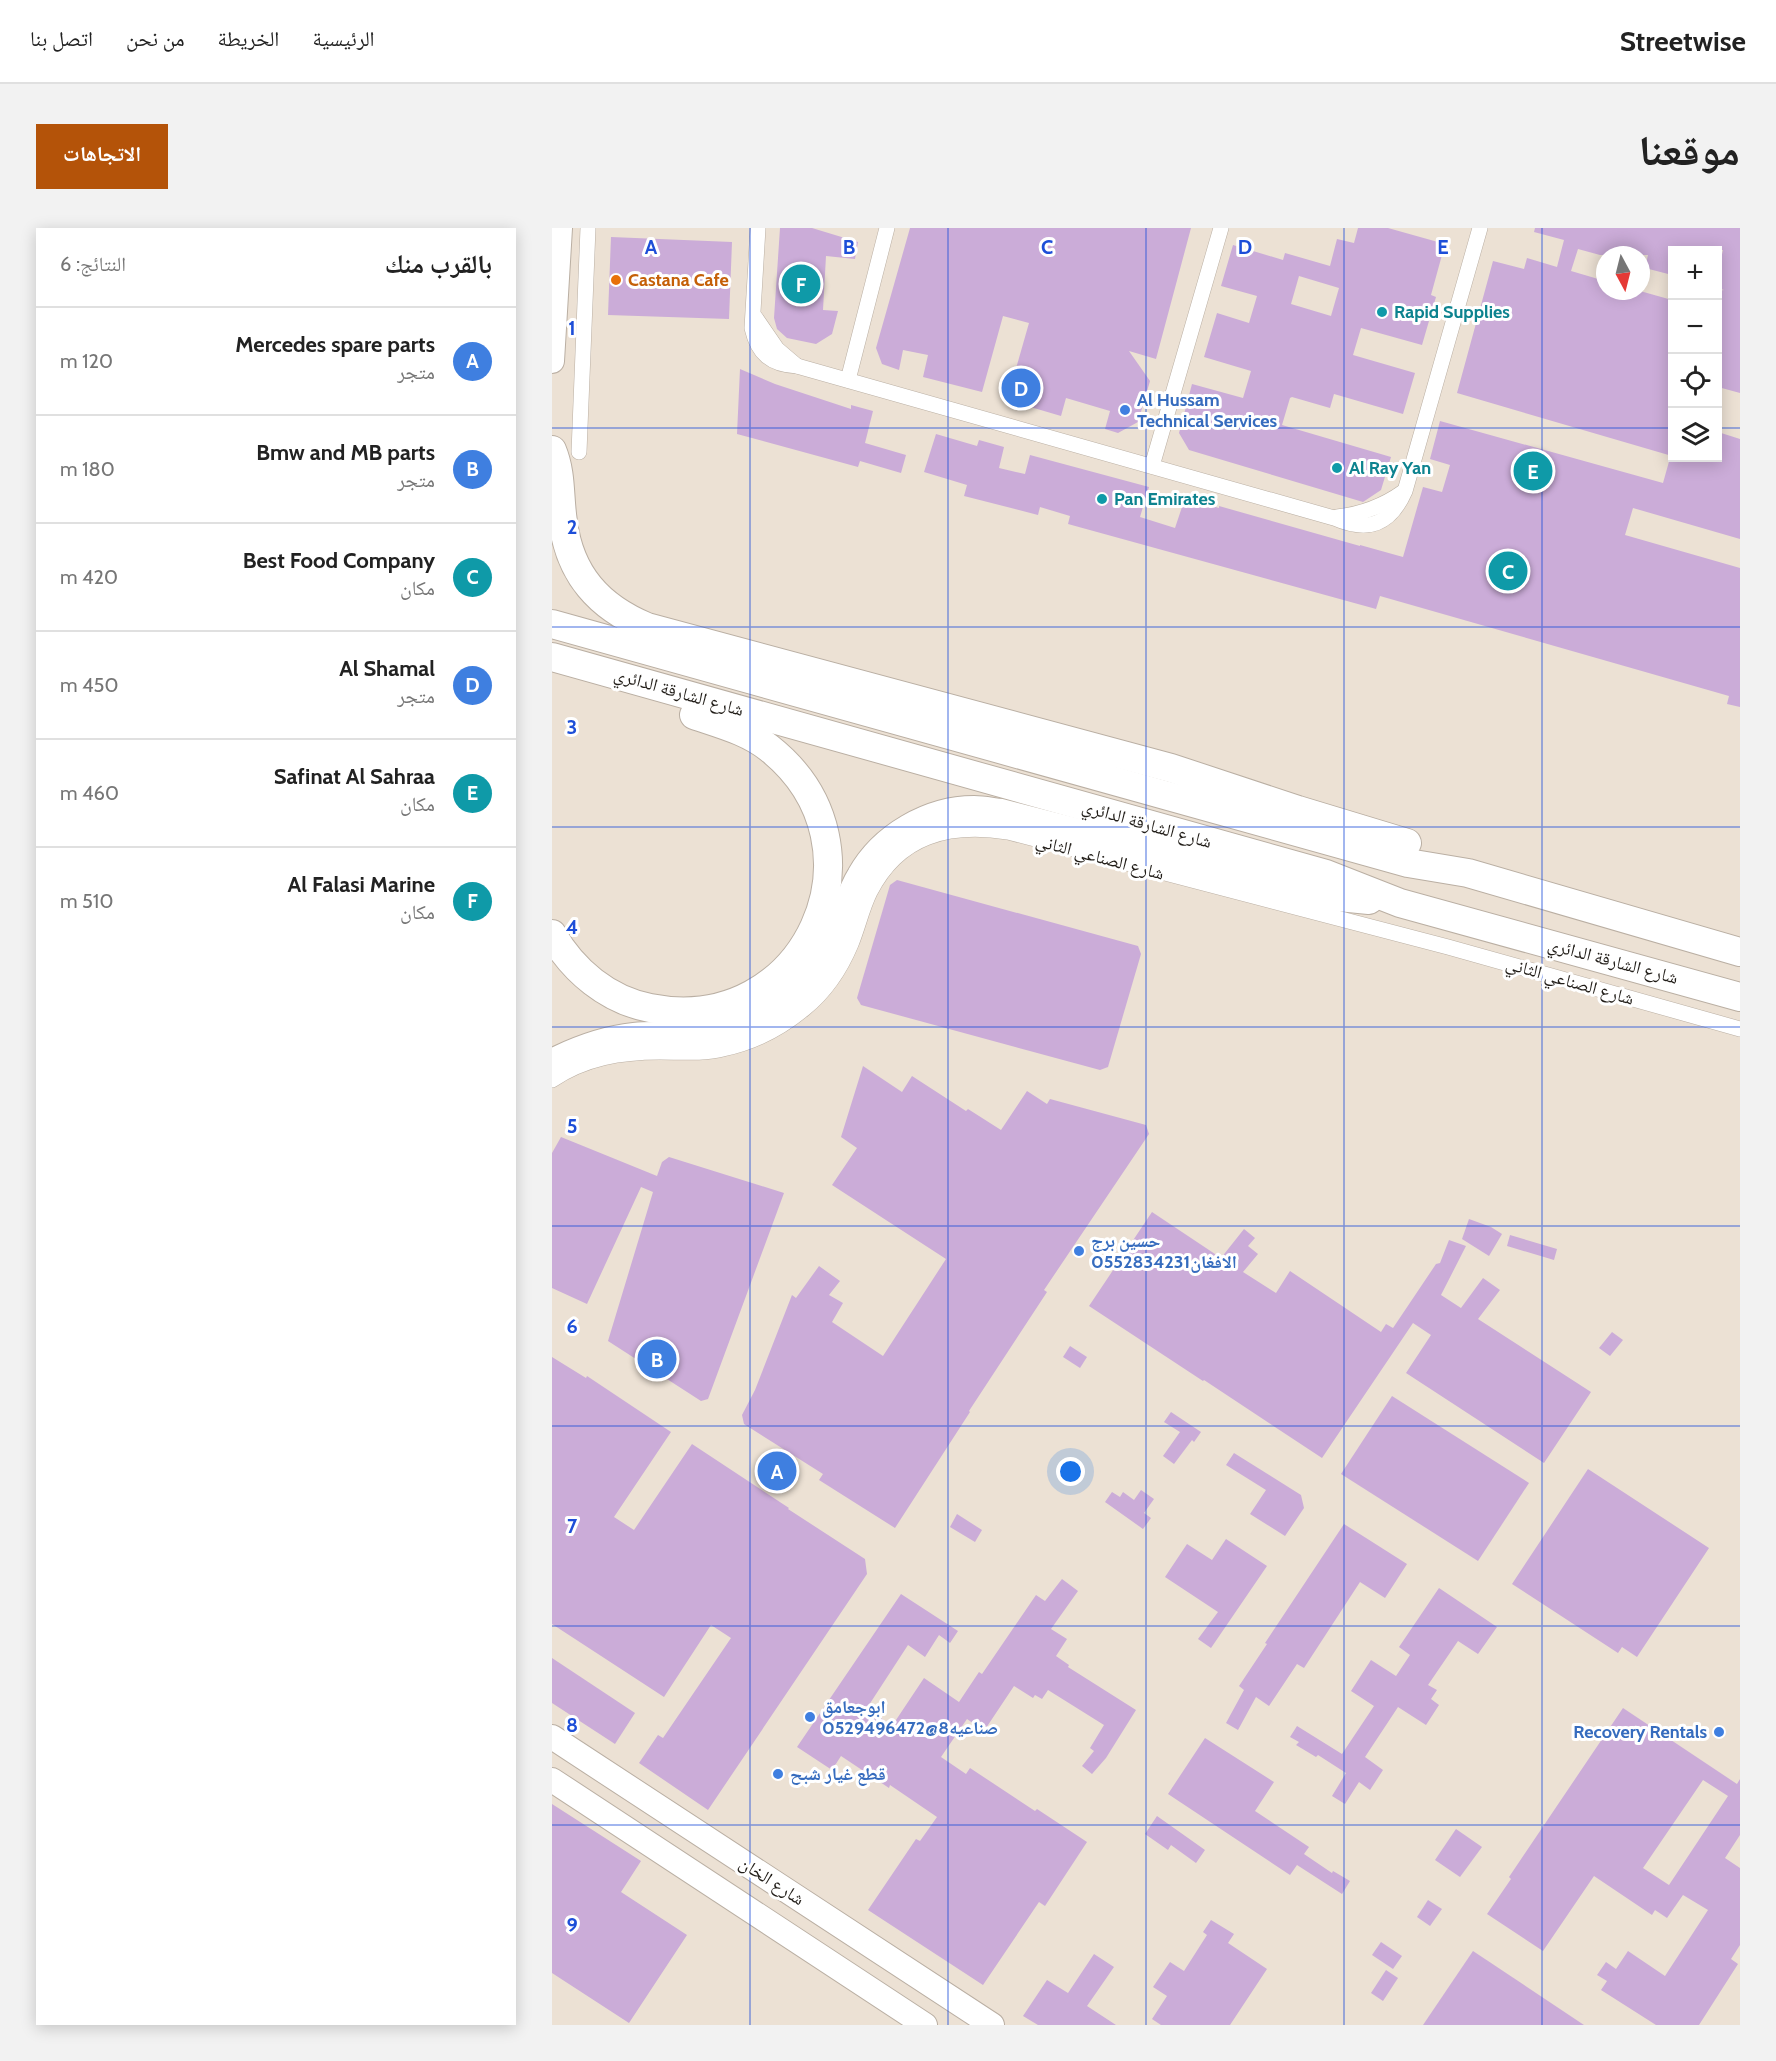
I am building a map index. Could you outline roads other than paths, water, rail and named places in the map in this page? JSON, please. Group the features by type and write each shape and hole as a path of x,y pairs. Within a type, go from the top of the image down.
{"highway":[{"path":"565,451 560,477 562,521 567,544 575,565 588,586 599,598 625,617 658,630 1206,779 1298,810 1418,846 1468,873"},
{"name":"شارع الشارقة الدائري","path":"552,624 1407,863 1468,873 1740,952"},
{"name":"شارع الشارقة الدائري","path":"552,657 1326,874 1400,903 1740,997"},
{"path":"552,934 570,961 590,980 614,996 640,1006 667,1012 696,1012 714,1009 750,996 773,981 794,962 810,939 821,913 828,886 829,858 824,830 815,803 800,779 781,759 754,737 670,705 649,694 630,679"},
{"path":"552,1063 588,1047 614,1041 730,1031 769,1014 787,1001 828,953 854,889 879,851 895,837 913,826 953,813 974,810 1001,813 1297,889 1329,896 1400,903"}],"main road":[{"path":"552,280 560,238"},
{"path":"552,361 560,238"},
{"name":"شارع الخان","path":"552,1737 992,2025"},
{"name":"شارع الخان","path":"552,1780 925,2025"}],"street":[{"path":"565,451 588,228"},
{"path":"758,228 754,315 777,349 798,366 1334,518 1372,510 1405,490 1480,228"},
{"path":"848,380 887,228"},
{"path":"1152,466 1221,228"},
{"name":"شارع الصناعي الثاني","path":"552,1080 567,1070 590,1061 631,1052 692,1053 722,1050 749,1041 779,1026 804,1009 840,968 851,945 869,893 895,858 932,835 957,829 983,828 1008,832 1448,946 1740,1029"}],"place":[{"name":"Castana Cafe","path":"616,280"},
{"name":"Al Falasi Marine","path":"801,284"},
{"name":"Rapid Supplies","path":"1382,312"},
{"name":"Al Shamal","path":"1021,388"},
{"name":"Al Hussam Technical Services","path":"1125,410"},
{"name":"Al Ray Yan","path":"1337,468"},
{"name":"Safinat Al Sahraa","path":"1533,471"},
{"name":"Pan Emirates","path":"1102,499"},
{"name":"Best Food Company","path":"1508,571"},
{"name":"حسين برج الافغان0552834231","path":"1079,1251"},
{"name":"Bmw and MB parts","path":"657,1359"},
{"name":"Mercedes spare parts","path":"777,1471"},
{"name":"ابوجعامق صناعيه8@0529496472","path":"810,1717"},
{"name":"Recovery Rentals","path":"1719,1732"},
{"name":"قطع غيار شبح","path":"778,1774"}]}
